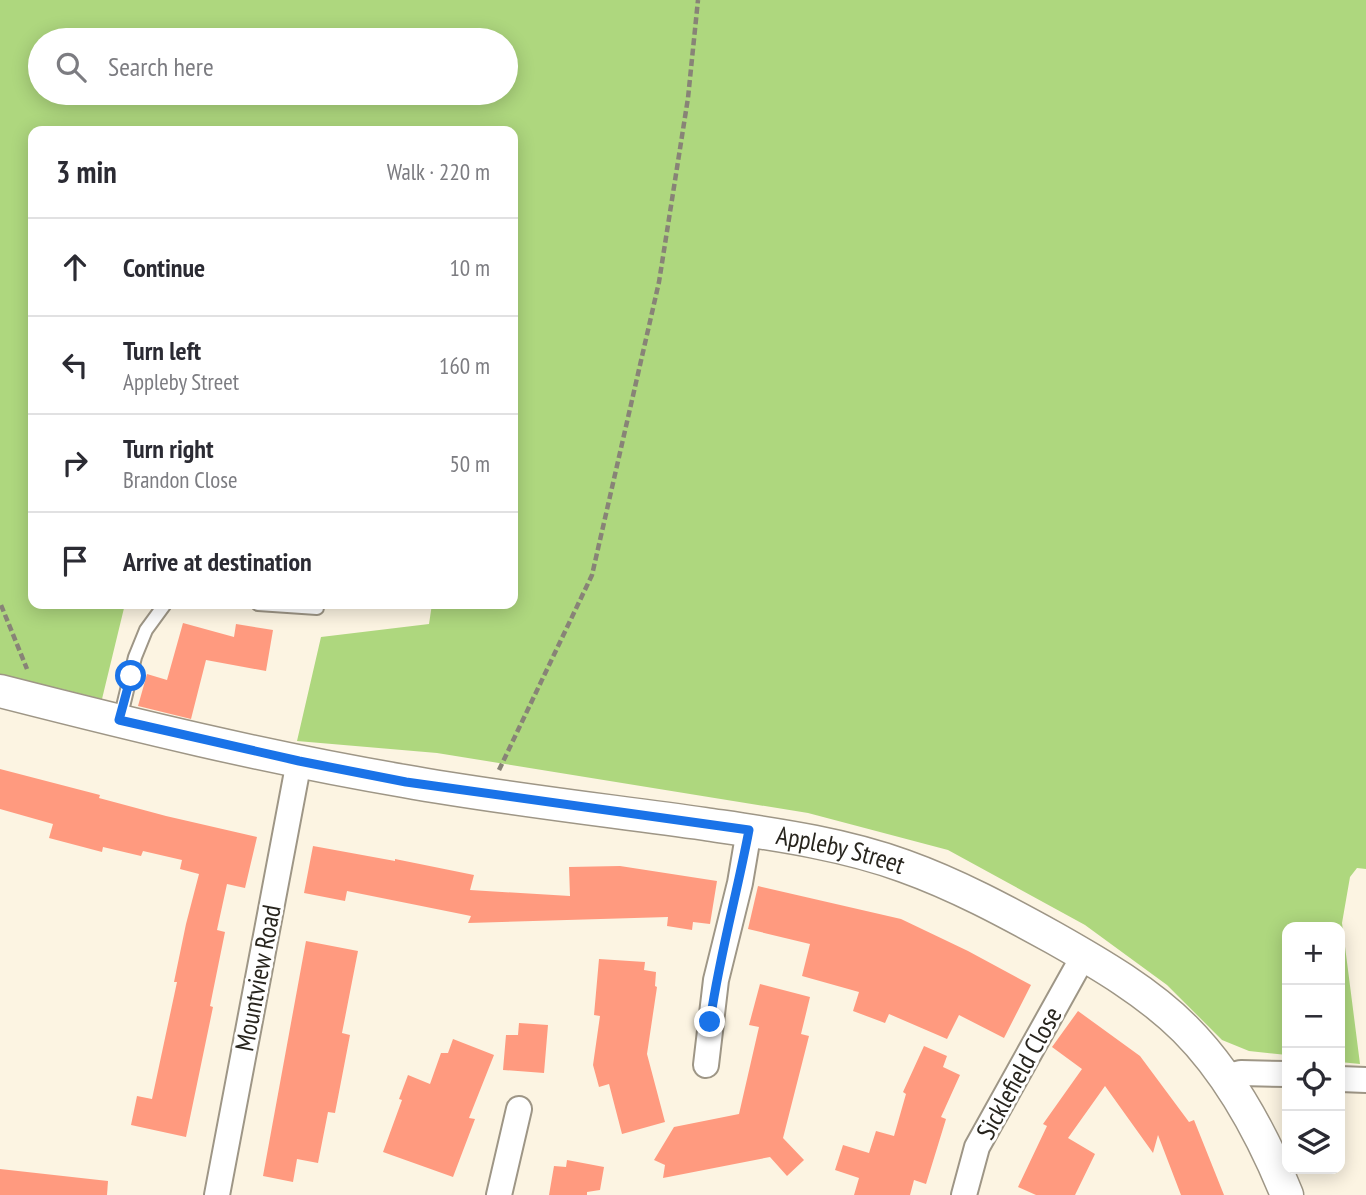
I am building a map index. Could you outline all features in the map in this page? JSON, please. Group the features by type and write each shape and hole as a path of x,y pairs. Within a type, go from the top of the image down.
{"street":[{"name":"Appleby Street","path":"0,691 299,761 406,782 749,830 809,841 901,865 991,903 1084,955 1117,975 1184,1027 1224,1077 1271,1156 1287,1195"},
{"name":"Mountview Road","path":"217,1195 299,761"},
{"path":"706,1065 716,980 740,883 749,830"},
{"name":"Sicklefield Close","path":"964,1195 977,1147 1084,955"},
{"path":"1224,1077 1241,1073 1282,1074"},
{"path":"1345,1079 1366,1080"},
{"path":"499,1195 519,1109"}],"lane":[{"path":"119,720 135,657 146,630 161,609"}],"path":[{"path":"488,793 592,575 659,282 688,98 698,0"},
{"path":"1,605 34,686 31,699"}],"green space":[{"path":"0,0 1366,0 1366,869 1357,868 1350,877 1342,922 1282,922 1282,1054 1249,1051 1222,1040 1167,985 1085,925 948,850 808,813 437,753 297,741 321,637 429,624 431,609 518,609 518,126 28,126 28,609 124,609 102,699 0,674"},
{"path":"1345,946 1360,1064 1345,1062"}],"building":[{"path":"183,623 234,637 236,624 273,630 266,671 206,660 191,719 138,706 147,674 167,680"},
{"path":"0,769 100,795 99,798 166,816 257,837 245,888 227,884 217,930 225,932 210,1006 213,1007 186,1137 131,1125 137,1096 152,1099 177,982 174,982 186,924 199,874 180,869 182,860 143,851 141,856 103,847 102,852 49,838 53,824 0,809"},
{"path":"313,846 474,875 470,890 570,896 569,867 620,866 717,881 710,924 693,922 692,930 667,926 668,917 468,923 471,916 347,891 345,901 304,893"},
{"path":"758,886 901,919 1031,985 1004,1038 959,1015 947,1039 889,1014 885,1023 853,1011 859,992 802,976 810,944 748,929"},
{"path":"306,941 358,951 342,1033 350,1035 335,1113 328,1112 318,1163 297,1159 293,1182 263,1176"},
{"path":"599,959 645,962 644,970 656,972 657,987 647,1054 665,1122 622,1134 609,1084 599,1087 593,1065 600,1016 594,1015"},
{"path":"760,984 810,997 801,1034 809,1036 783,1138 804,1160 787,1176 770,1157 663,1178 665,1165 654,1160 674,1127 739,1114 759,1027 749,1025"},
{"path":"1078,1011 1140,1056 1189,1122 1194,1120 1224,1195 1181,1195 1158,1135 1153,1153 1105,1086 1068,1138 1095,1154 1075,1195 1036,1195 1018,1187 1047,1126 1043,1124 1082,1069 1052,1047"},
{"path":"519,1023 548,1025 544,1073 503,1070 506,1035 518,1035"},
{"path":"453,1039 494,1055 469,1118 475,1119 453,1177 383,1152 408,1075 430,1084 441,1053 448,1053"},
{"path":"924,1046 947,1056 943,1067 960,1075 941,1117 946,1119 926,1184 914,1180 910,1195 854,1195 859,1178 835,1170 843,1145 869,1153 876,1131 894,1136 906,1094 903,1092"},
{"path":"567,1160 604,1167 600,1190 587,1192 587,1195 549,1195 554,1166 566,1167"},
{"path":"0,1169 108,1181 107,1195 0,1195"}],"route":[{"path":"131,676 119,720 406,782 749,830 740,883 716,980 710,1022"}]}
